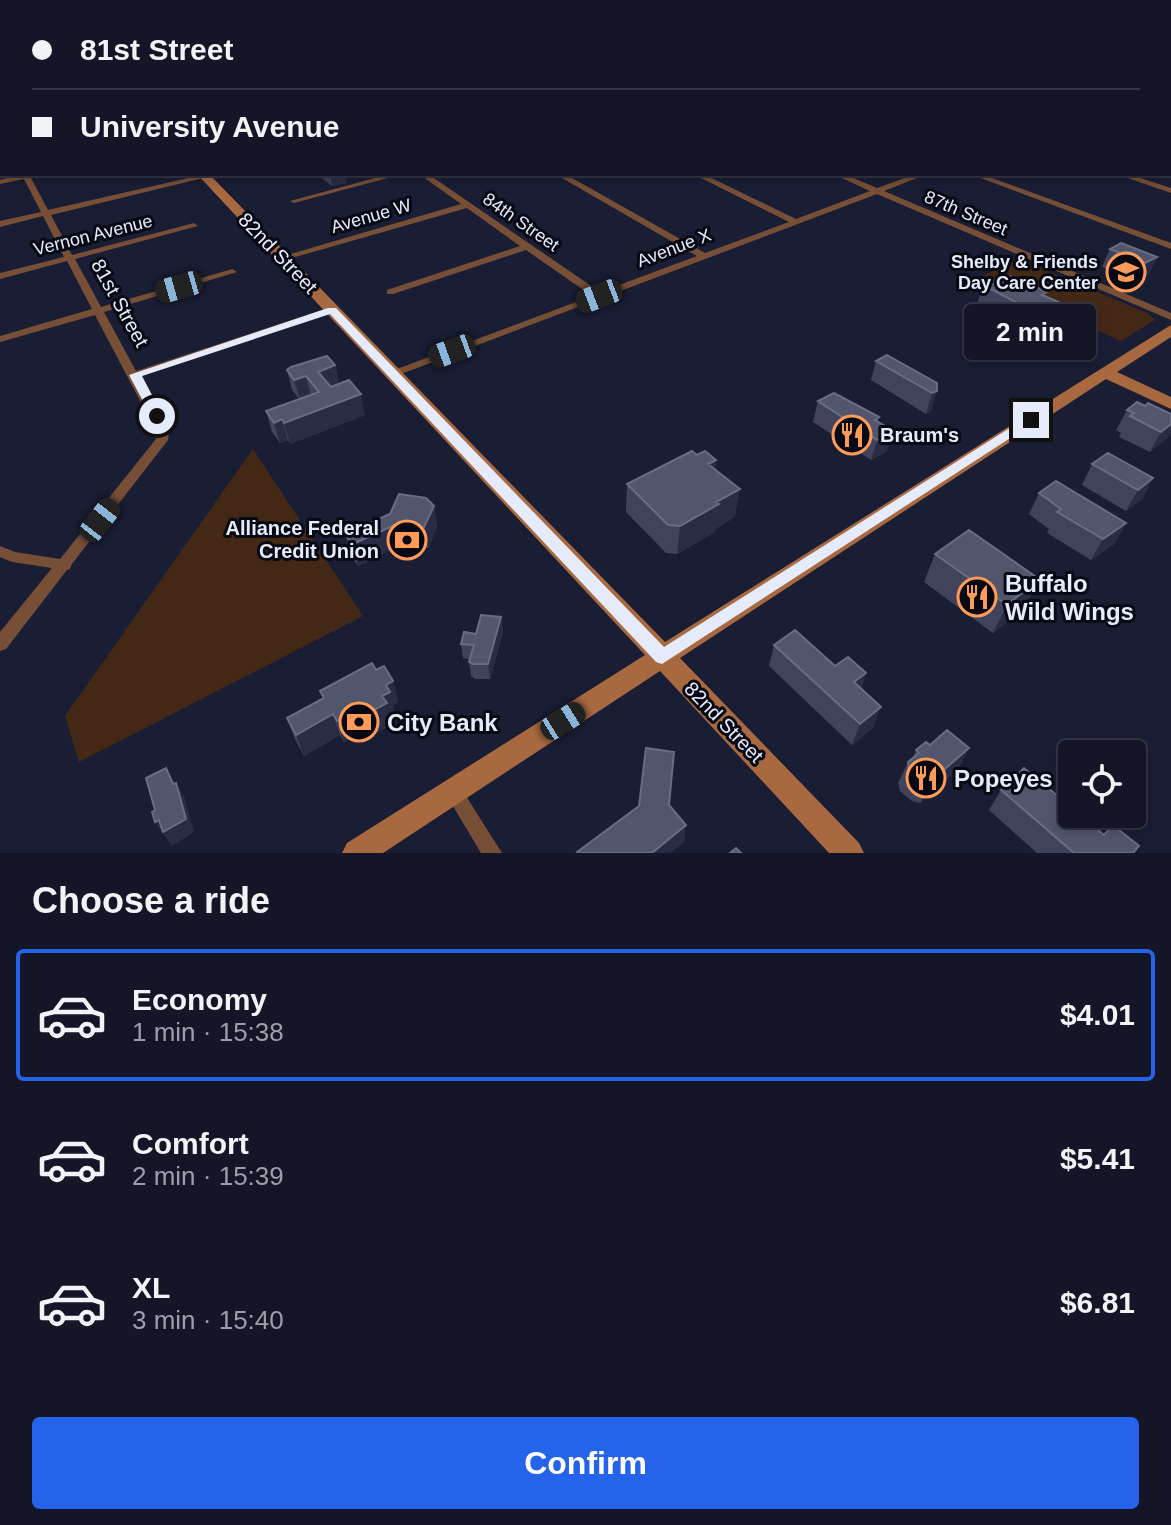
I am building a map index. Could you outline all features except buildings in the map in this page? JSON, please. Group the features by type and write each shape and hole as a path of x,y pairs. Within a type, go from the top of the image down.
{"main road":[{"name":"82nd Street","path":"209,176 282,258 849,853"},
{"path":"357,853 1171,330"},
{"path":"1106,373 1171,404"}],"street":[{"path":"0,182 26,176"},
{"name":"81st Street","path":"30,176 163,433 152,453 65,565"},
{"path":"0,224 204,176"},
{"path":"294,201 391,176"},
{"name":"84th Street","path":"426,176 599,296"},
{"path":"563,176 704,256"},
{"path":"701,176 796,222"},
{"name":"87th Street","path":"841,176 1171,317"},
{"name":"Avenue X","path":"393,374 918,176"},
{"path":"979,176 1171,246"},
{"path":"1126,176 1171,191"},
{"name":"Avenue W","path":"282,258 468,205"},
{"name":"Vernon Avenue","path":"0,276 194,226"},
{"path":"390,292 528,246"},
{"path":"0,339 232,272"},
{"path":"135,375 332,310"},
{"path":"0,551 12,557 65,565"},
{"path":"0,644 65,565"},
{"path":"453,791 492,853"}],"shaded area":[{"path":"1019,259 1149,314 1155,320 1121,341 980,277"},
{"path":"253,449 363,616 79,762 65,716"}],"place":[{"name":"Shelby & Friends Day Care Center","path":"1126,272"},
{"name":"Braum's","path":"852,435"},
{"name":"Alliance Federal Credit Union","path":"407,540"},
{"name":"Buffalo Wild Wings","path":"977,597"},
{"name":"City Bank","path":"359,722"},
{"name":"Popeyes","path":"926,778"}],"route":[{"path":"157,416 135,375 332,310 662,657 1031,420"}]}
